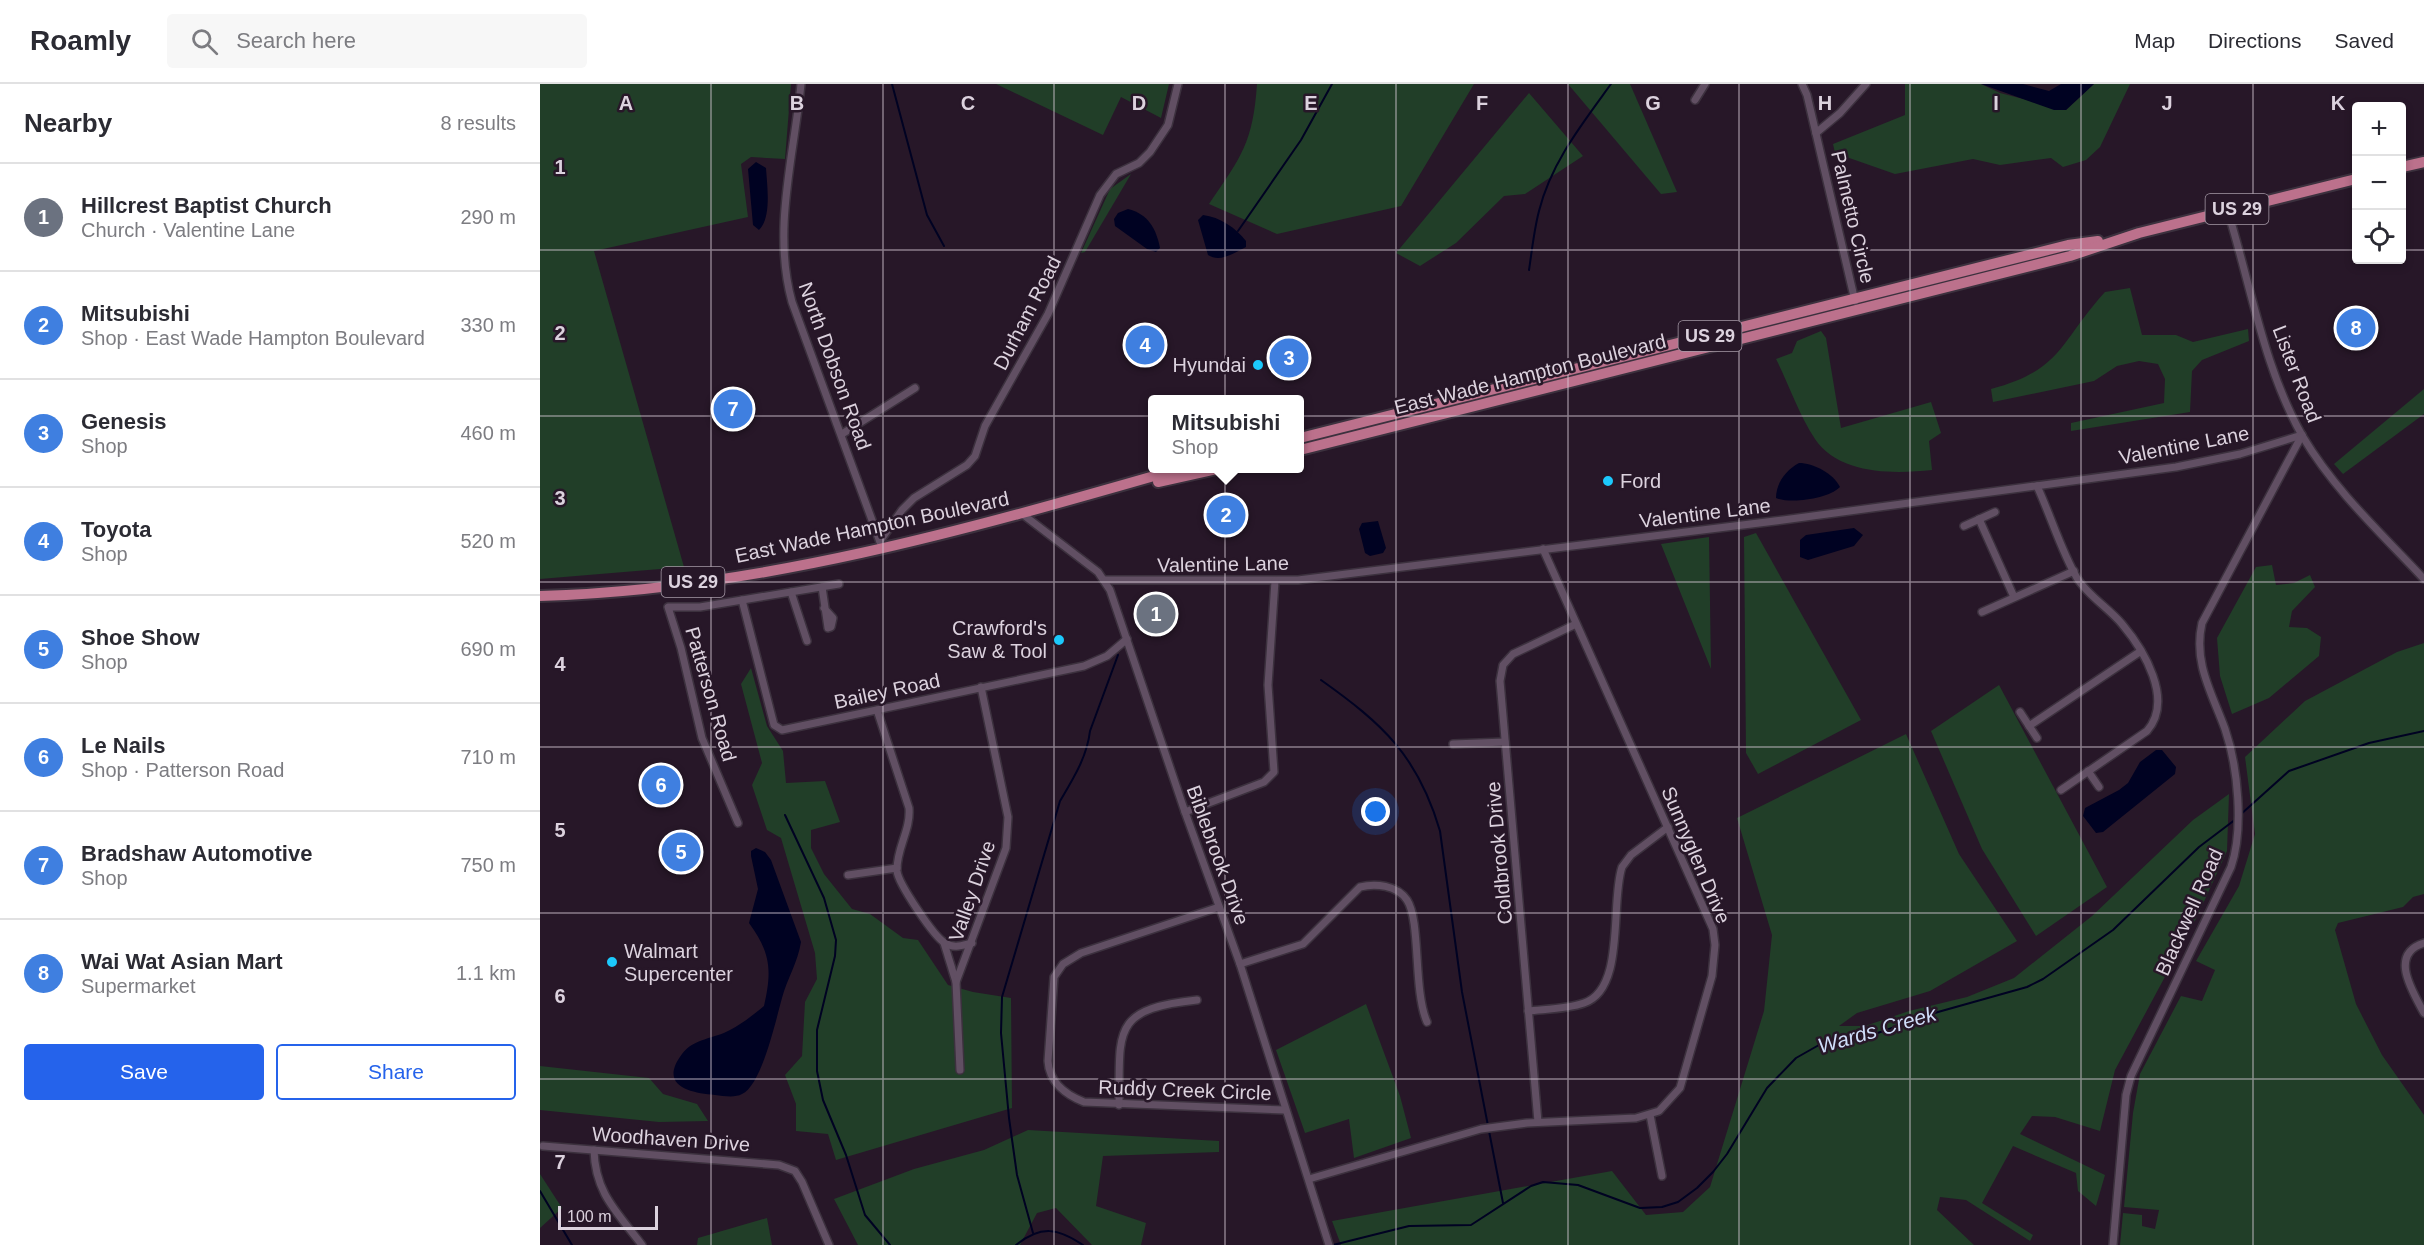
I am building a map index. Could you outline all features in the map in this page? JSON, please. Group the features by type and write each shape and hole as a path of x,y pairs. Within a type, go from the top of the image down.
{"main road":[{"path":"2406,166 2424,162"},
{"name":"East Wade Hampton Boulevard","path":"1304,448 1324,438 2018,264 2068,245 2116,239 2352,180"},
{"name":"East Wade Hampton Boulevard","path":"1304,438 1324,438"},
{"name":"East Wade Hampton Boulevard","path":"540,596 662,586 739,576 1021,513 1165,473"},
{"name":"East Wade Hampton Boulevard","path":"1067,501 1198,473"}],"street":[{"name":"North Dobson Road","path":"801,84 783,229 784,266 792,302 842,434 880,544"},
{"name":"Durham Road","path":"880,544 896,517 914,498 972,461 985,426 1009,387 1052,306 1100,195 1116,174 1139,163 1155,144 1170,120 1178,84"},
{"path":"1695,100 1705,84"},
{"name":"Palmetto Circle","path":"1802,84 1816,133 1856,304"},
{"name":"Palmetto Circle","path":"1816,133 1857,96 1866,84"},
{"name":"Lister Road","path":"2228,212 2276,376 2302,435 2339,488 2424,579"},
{"path":"842,434 915,388"},
{"name":"Valentine Lane","path":"1105,580 1275,581 1543,549 2037,486 2208,461 2302,435"},
{"name":"Blackwell Road","path":"2113,1245 2128,1086 2232,867 2237,846 2237,807 2232,756 2225,729 2202,671 2198,638 2204,616 2302,435"},
{"path":"2037,486 2077,579 2122,624 2141,651 2158,698 2154,719 2147,731 2061,790"},
{"path":"1964,526 1995,512"},
{"path":"1021,513 1105,580"},
{"path":"1979,519 2014,597"},
{"name":"Sunnyglen Drive","path":"1308,1179 1458,1134 1504,1125 1618,1120 1650,1115 1667,1104 1680,1088 1714,961 1715,945 1708,914 1543,549"},
{"path":"1982,612 2074,571"},
{"name":"Biblebrook Drive","path":"1105,580 1240,964 1329,1244"},
{"path":"1185,812 1264,782 1274,772 1268,684 1275,581"},
{"path":"742,600 838,584"},
{"path":"822,586 824,608"},
{"path":"792,592 807,641"},
{"name":"Bailey Road","path":"742,600 776,727 786,730 1095,662 1126,639"},
{"name":"Patterson Road","path":"738,823 702,738 681,648 668,607 700,607 742,600"},
{"name":"Coldbrook Drive","path":"1538,1122 1500,681 1503,665 1513,654 1576,624"},
{"path":"2030,726 2141,651"},
{"name":"Valley Drive","path":"960,1070 956,982 972,943 1009,833 1008,817 981,687"},
{"path":"877,710 909,808 910,823 897,868 904,891 945,943 956,982"},
{"path":"2020,712 2037,738"},
{"path":"1453,744 1505,742"},
{"path":"2088,771 2099,787"},
{"path":"1528,1011 1578,1005 1599,993 1610,966 1622,867 1631,855 1668,827"},
{"path":"848,875 897,868"},
{"path":"1240,964 1303,944 1360,887 1372,884 1387,887 1401,894 1411,909 1421,1007 1427,1022"},
{"name":"Ruddy Creek Circle","path":"1219,907 1082,953 1063,964 1056,972 1048,1061 1050,1073 1071,1097 1084,1102 1285,1110"},
{"path":"945,943 957,947 972,943"},
{"path":"2424,943 2411,951 2404,967 2407,979 2424,1013"},
{"path":"1119,1105 1120,1040 1125,1028 1144,1011 1172,1002 1197,1000"},
{"path":"1650,1115 1662,1176"},
{"name":"Woodhaven Drive","path":"543,1146 763,1163 795,1172 829,1245"},
{"path":"594,1150 595,1168 600,1188 642,1245"}],"green space":[{"path":"540,84 791,84 785,159 751,157 741,164 748,217 594,251 684,567 540,579"},
{"path":"996,84 1169,84 1161,118 1121,97 1103,135"},
{"path":"1257,84 1474,84 1401,206 1277,234 1209,204 1244,148 1252,121"},
{"path":"1568,84 1630,84 1677,192 1661,194"},
{"path":"1905,84 1981,84 2000,93 2066,110 2094,84 2130,84 2100,147 2086,160 2063,167 2051,158 2000,165 1973,159 1895,174 1835,153 1833,144 1905,115"},
{"path":"1529,93 1583,156 1525,194 1504,196 1456,243 1420,266 1396,253"},
{"path":"1131,174 1085,252 1081,253 1110,189"},
{"path":"2130,288 2142,335 2176,335 2193,342 2248,329 2249,341 2202,360 2192,371 2190,412 2071,431 2071,423 2164,403 2165,379 2158,364 2139,361 2117,366 2094,381 1993,402 1991,389 2033,373 2047,363 2105,292"},
{"path":"1821,331 1826,338 1841,428 1931,402 1941,433 1929,441 1932,470 1901,472 1868,470 1838,460 1825,451 1815,439 1776,359 1792,353 1797,341"},
{"path":"2424,389 2424,414 2343,474 2334,464"},
{"path":"1756,533 1861,720 1758,774 1746,753 1744,537"},
{"path":"1709,537 1711,669 1661,544"},
{"path":"2272,565 2276,585 2294,583 2310,575 2315,587 2292,611 2289,627 2307,628 2321,637 2319,656 2269,698 2232,714 2220,676 2217,638 2256,567"},
{"path":"2424,643 2424,894 2413,897 2403,907 2338,923 2335,930 2356,1004 2382,1055 2424,1115 2424,1245 2120,1245 2123,1213 2142,1215 2142,1226 2155,1229 2159,1210 2124,1207 2133,1113 2140,1074 2181,996 2202,1001 2215,970 2196,961 2239,886 2255,834 2245,757 2305,701 2397,652"},
{"path":"751,668 767,726 783,751 786,783 825,781 840,822 811,830 811,848 824,874 852,909 870,914 903,938 918,940 948,985 973,992 1011,998 1012,1108 836,1160 828,1134 796,1131 796,1104 785,1075 802,1056 805,1002 817,979 815,953 781,838 767,830 752,785 762,763 741,684"},
{"path":"1999,685 2107,887 2036,936 1982,849 1931,731"},
{"path":"1906,734 1959,854 2017,941 1930,991 1857,1013 1839,1026 1865,1026 1909,1011 1967,997 2014,978 2092,916 2193,820 2229,794 2227,851 2197,917 2115,1070 2100,1131 2055,1117 2032,1116 2020,1134 2105,1175 2096,1206 2078,1191 2076,1173 2013,1146 1982,1203 2033,1235 2030,1241 1966,1200 1940,1197 1937,1210 1974,1245 1341,1245 1332,1221 1612,1171 1646,1215 1683,1212 1710,1187 1764,1011 1772,935 1737,818"},
{"path":"1366,1004 1400,1096 1411,1138 1354,1158 1349,1119 1305,1133 1276,1050"},
{"path":"540,1066 649,1078 663,1094 697,1104 708,1121 659,1122 540,1110"},
{"path":"1028,1130 1219,1141 1219,1152 1103,1156 1096,1206 1146,1223 1141,1245 1092,1245 1056,1208 1037,1213 1020,1245 858,1245 834,1199 914,1169 984,1150"},
{"path":"540,1174 562,1208 540,1228"},
{"path":"767,1218 772,1245 697,1245 698,1238"}],"water":[{"path":"1981,84 2023,84 2049,91 2061,84 2094,84 2066,110 2054,110"},
{"path":"756,162 766,168 768,191 766,218 759,230 753,225 748,169"},
{"path":"1128,209 1141,214 1150,223 1160,248 1156,252 1147,249 1115,226 1114,219 1118,213"},
{"path":"1203,215 1215,218 1232,228 1246,241 1246,247 1222,258 1208,255 1198,220"},
{"path":"1799,463 1822,470 1833,477 1840,487 1827,495 1809,499 1776,498 1783,478"},
{"path":"1378,521 1386,548 1383,553 1370,556 1365,553 1359,529 1362,523"},
{"path":"1854,528 1863,535 1854,546 1808,560 1800,557 1800,540 1806,535"},
{"path":"2156,750 2162,750 2176,767 2175,774 2103,832 2096,833 2083,816 2085,808 2128,783 2140,762"},
{"path":"756,848 765,852 771,860 801,942 800,949 784,991 762,1065 749,1088 742,1094 733,1096 687,1090 675,1081 674,1074 682,1054 698,1042 734,1028 764,1006 769,972 768,963 762,944 749,923 758,889 751,856 751,851"}],"waterway":[{"path":"892,84 927,215 944,246"},
{"path":"1238,231 1301,140 1332,84"},
{"path":"1529,270 1537,218 1551,177 1569,144 1611,84"},
{"path":"1033,1233 1017,1175 1009,1118 1001,1033 1002,997 1060,801 1083,759 1090,731 1118,655"},
{"path":"1321,680 1363,712 1395,744 1421,782 1431,805 1440,831 1462,992 1503,1203"},
{"name":"Wards Creek","path":"2240,815 2289,771 2369,743 2424,731"},
{"path":"785,815 824,898 836,940 835,956 817,1030 817,1071 823,1100 846,1155 865,1215 890,1245"},
{"name":"Wards Creek","path":"1333,1245 1409,1226 1471,1225 1531,1186 1543,1182 1578,1185 1640,1208 1662,1207 1678,1202 1713,1172 1727,1154 1767,1088 1796,1058 1826,1041 1869,1036 1938,1012 2027,987 2043,979 2113,930 2199,847 2236,819"},
{"path":"540,1191 572,1245"},
{"name":"Wards Creek","path":"1016,1245 1034,1234 1049,1231 1066,1235 1083,1245"}],"place":[{"name":"Wai Wat Asian Mart","path":"2356,328"},
{"name":"Toyota","path":"1145,345"},
{"name":"Genesis","path":"1289,358"},
{"name":"Hyundai","path":"1258,365"},
{"name":"Bradshaw Automotive","path":"733,409"},
{"name":"Ford","path":"1608,481"},
{"name":"Mitsubishi","path":"1226,515"},
{"name":"Hillcrest Baptist Church","path":"1156,614"},
{"name":"Crawford's Saw & Tool","path":"1059,640"},
{"name":"Le Nails","path":"661,785"},
{"name":"Shoe Show","path":"681,852"},
{"name":"Walmart Supercenter","path":"612,962"}]}
